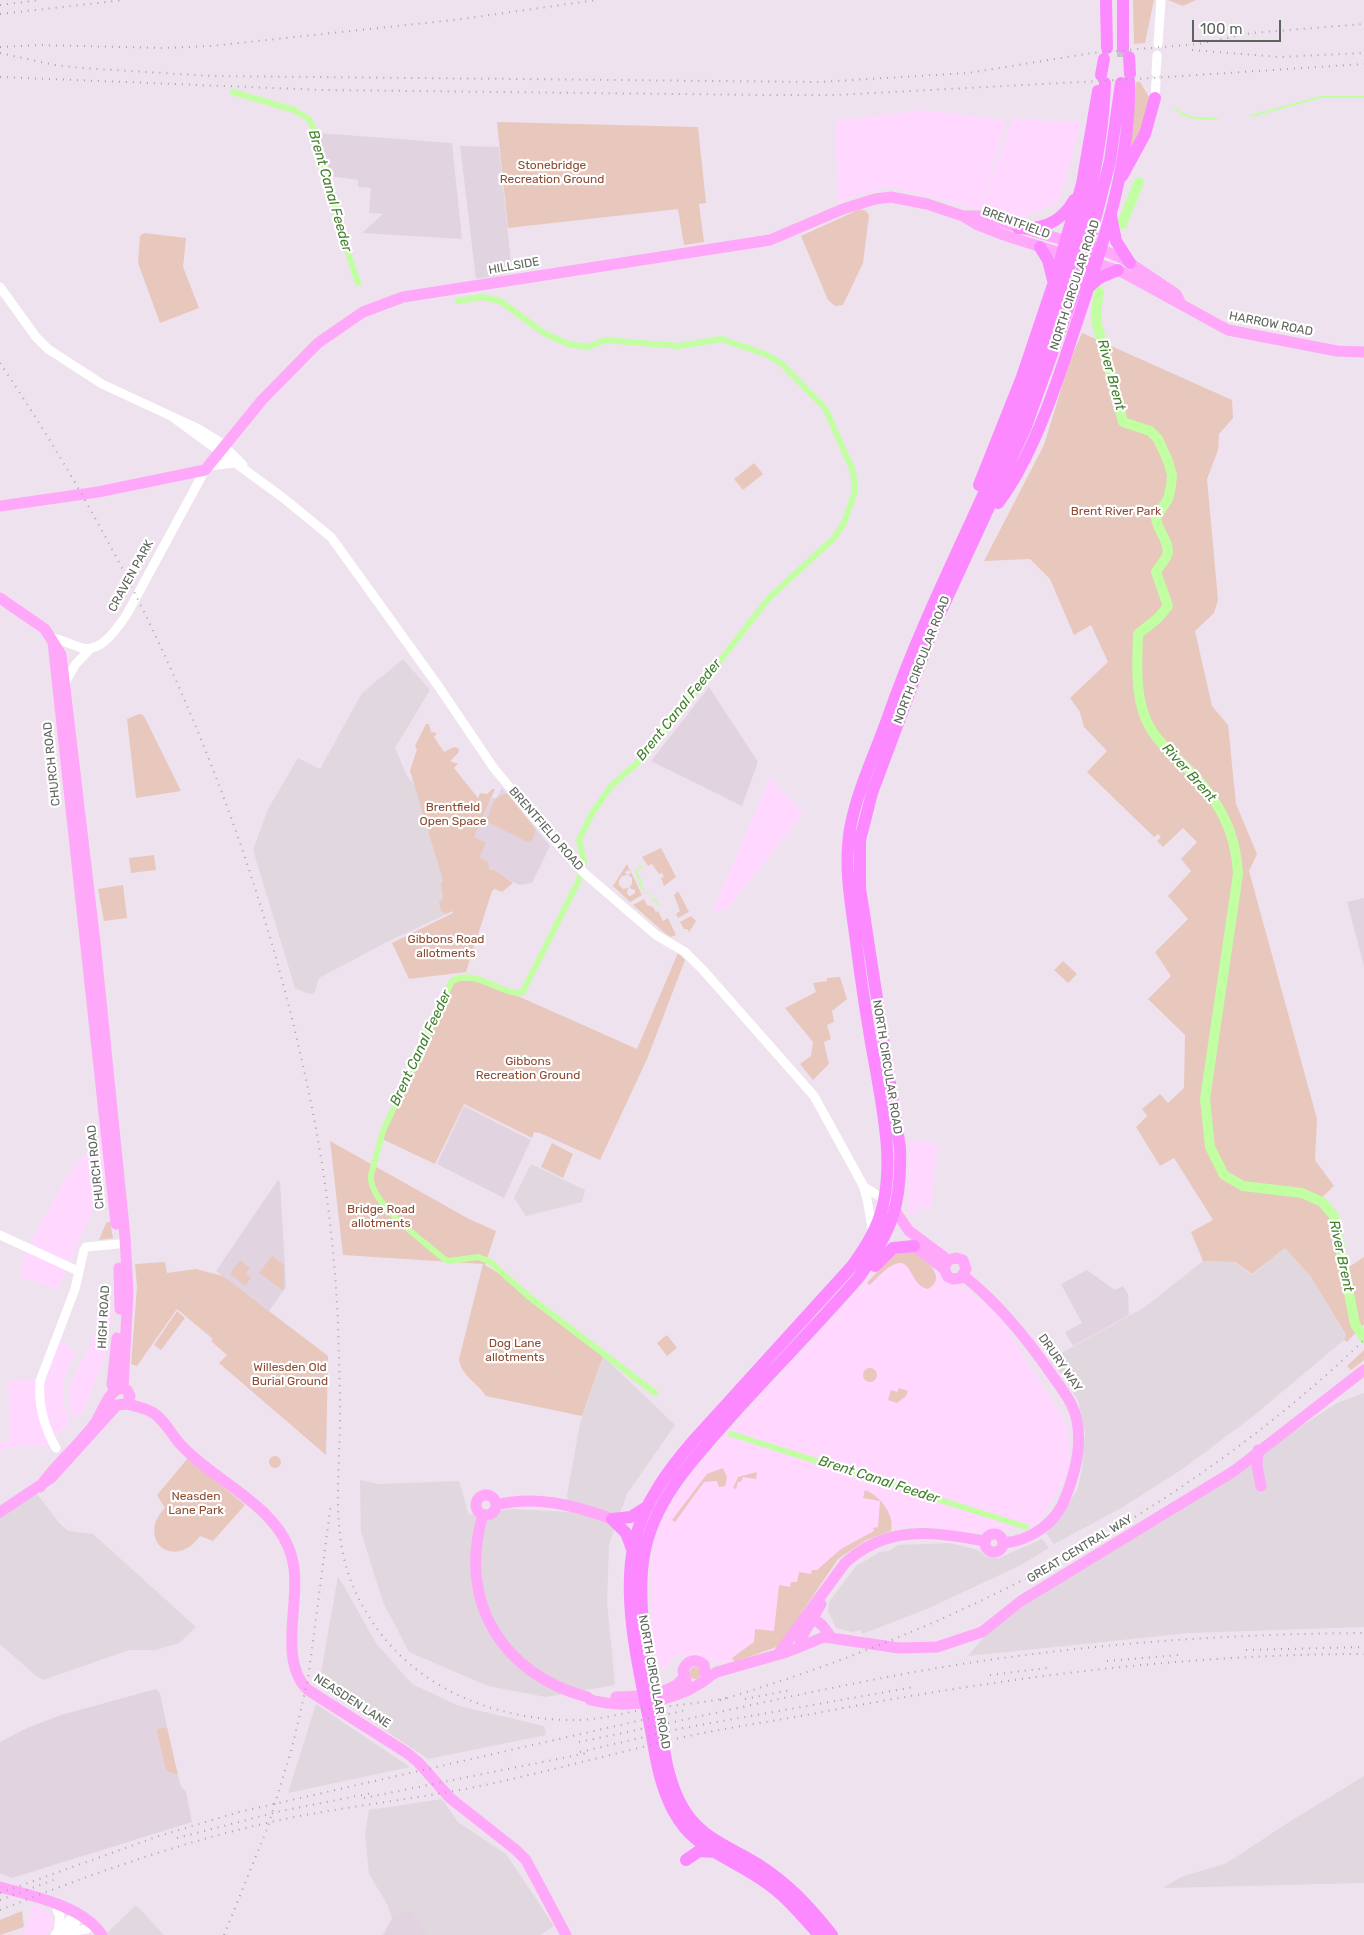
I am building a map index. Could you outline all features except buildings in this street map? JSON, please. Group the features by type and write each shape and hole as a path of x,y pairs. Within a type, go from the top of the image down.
{"highway":[{"path":"976,521 979,483 1022,377 1068,241 1082,184 1103,80 1107,34 1106,0"},
{"path":"976,521 1009,488 1031,444 1051,395 1089,287 1094,262 1110,211 1126,135 1126,52 1123,0"},
{"name":"NORTH CIRCULAR ROAD","path":"832,1935 821,1930 766,1882 715,1852 696,1838 679,1819 666,1796 664,1769 630,1590 632,1551 648,1506 662,1480 683,1452 840,1280 860,1255 873,1233 884,1199 887,1140 864,1008 851,904 847,865 850,830 861,790 903,675 976,521 1026,429 1083,267 1110,161 1125,78"},
{"name":"NORTH CIRCULAR ROAD","path":"645,1674 642,1572 647,1541 661,1507 682,1474 703,1448 849,1289 878,1250 896,1212 900,1190 900,1148 861,895 858,867 860,840 872,793 935,624 1014,424 1072,264 1093,183 1100,144 1103,80"},
{"path":"1115,190 1145,134 1155,98"},
{"path":"1018,228 1032,229 1055,221 1072,204 1082,184"},
{"path":"1110,211 1116,241 1130,263"},
{"path":"1040,247 1051,268 1053,285"},
{"path":"1089,287 1099,278 1118,270"},
{"path":"849,1289 863,1281 893,1248 914,1246"},
{"path":"612,1519 631,1517 648,1506"},
{"path":"612,1519 626,1533 632,1551"},
{"name":"NORTH CIRCULAR ROAD","path":"664,1769 675,1793 694,1823 717,1843 775,1876 794,1892 821,1930"},
{"path":"686,1860 699,1851 715,1852"},
{"path":"821,1930 844,1935"}],"main road":[{"name":"BRENTFIELD","path":"836,212 868,200 891,196 927,204 963,216 978,225 1064,255"},
{"name":"HILLSIDE","path":"220,448 290,369 318,343 356,316 387,302 403,297 587,267 634,262 770,240 836,212"},
{"name":"BRENTFIELD","path":"963,216 980,216 1068,241"},
{"name":"HARROW ROAD","path":"1068,241 1098,248 1130,263 1176,294 1180,302"},
{"name":"HARROW ROAD","path":"1064,255 1118,270 1171,301 1180,302 1228,330 1337,351 1364,352"},
{"name":"CRAVEN PARK","path":"206,468 220,448"},
{"path":"178,475 198,464 220,448"},
{"path":"0,506 98,492 206,468"},
{"path":"0,598 40,626 52,640"},
{"name":"CHURCH ROAD","path":"52,640 61,655 96,942 121,1244"},
{"name":"CHURCH ROAD","path":"52,640 121,1244"},
{"path":"896,1212 909,1231 946,1265 948,1277 952,1279 964,1276 966,1268 963,1260 956,1258 946,1265"},
{"name":"HIGH ROAD","path":"120,1397 112,1384 120,1296 121,1244"},
{"path":"914,1246 946,1265"},
{"name":"DRURY WAY","path":"808,1623 814,1603 823,1595 835,1576 851,1557 871,1545 911,1532 934,1532 985,1541 988,1536 993,1534 1001,1538 1003,1543 1026,1538 1040,1530 1059,1511 1074,1472 1077,1452 1077,1424 1071,1404 1036,1351 1004,1312 964,1276"},
{"name":"GREAT CENTRAL WAY","path":"483,1515 477,1533 478,1586 485,1613 496,1635 511,1654 530,1672 557,1687 604,1703 638,1704 676,1695 722,1670 739,1667 816,1640 831,1637 899,1648 937,1647 982,1632 1021,1601 1234,1471 1258,1450 1364,1370"},
{"path":"40,1487 54,1467 120,1397"},
{"path":"0,1512 40,1487 65,1463 120,1397"},
{"name":"NEASDEN LANE","path":"120,1397 153,1413 182,1446 242,1494 275,1525 288,1544 295,1570 292,1649 300,1682 308,1690 418,1762 456,1803 516,1850 526,1860 566,1935"},
{"path":"1258,1450 1257,1466 1261,1486"},
{"path":"487,1495 492,1497 496,1505 493,1512 483,1515 477,1509 477,1501 480,1497 487,1495"},
{"path":"496,1505 510,1501 547,1501 580,1508 612,1519"},
{"path":"783,1652 808,1623 831,1637"},
{"name":"GREAT CENTRAL WAY","path":"587,1696 592,1694 624,1697 653,1693 676,1686 683,1677 683,1670 688,1663 695,1661 722,1670"},
{"path":"683,1677 688,1683 701,1681 704,1665"},
{"path":"0,1887 51,1905 58,1904 92,1932"},
{"path":"74,1918 92,1924 102,1935"}],"street":[{"path":"1158,44 1161,0"},
{"path":"1155,98 1157,55"},
{"path":"0,287 36,337 48,349 102,384 174,418 220,448"},
{"name":"BRENTFIELD ROAD","path":"220,448 234,463 331,537 440,687 493,767 581,870 656,935 685,952 709,976 814,1096 862,1185 868,1199 873,1233"},
{"name":"BRENTFIELD ROAD","path":"220,448 260,482"},
{"path":"206,468 234,463"},
{"name":"CRAVEN PARK","path":"65,683 75,665 91,648 112,636 127,614 206,468"},
{"path":"52,640 59,639 83,648 91,648"},
{"name":"BRENTFIELD ROAD","path":"862,1185 884,1199 896,1212"},
{"path":"0,1235 78,1271"},
{"path":"54,1467 56,1448 42,1414 39,1393 40,1381 75,1289 78,1271 86,1247 121,1244"},
{"path":"56,1448 69,1453"},
{"path":"51,1905 60,1916 61,1934"},
{"path":"61,1934 74,1918"},
{"path":"61,1934 92,1932"}],"shaded area":[{"path":"924,110 1006,120 978,209 897,188 885,187 838,202 835,121"},
{"path":"1013,119 1081,122 1058,203 1023,217 979,209"},
{"path":"318,133 452,143 462,239 362,233 383,214 369,213 371,188 358,187 358,180 330,176"},
{"path":"460,146 499,147 512,273 476,279"},
{"path":"403,659 430,690 395,748 407,776 416,787 453,911 387,942 319,978 314,994 306,993 295,988 253,850 268,809 298,758 320,769 362,693"},
{"path":"709,687 758,762 742,806 651,761"},
{"path":"770,778 803,813 728,908 712,912"},
{"path":"502,788 550,846 532,883 519,885 489,870 486,867 487,861 467,851 492,797 496,799"},
{"path":"638,863 642,868 637,871 642,882 640,883 645,890 643,891 634,871 640,868"},
{"path":"650,897 656,899 659,907"},
{"path":"1364,898 1364,966 1347,902"},
{"path":"464,1106 531,1140 504,1198 437,1164"},
{"path":"101,1134 104,1183 58,1289 20,1277 27,1249 64,1181"},
{"path":"909,1140 938,1143 930,1209 918,1207 915,1215 908,1213"},
{"path":"531,1164 585,1190 582,1202 526,1216 514,1198"},
{"path":"278,1180 280,1181 286,1287 269,1311 216,1271"},
{"path":"1285,1248 1311,1277 1346,1336 1344,1340 1252,1417 1184,1468 1123,1507 1054,1544 1046,1533 1061,1517 1078,1488 1085,1432 1078,1400 1059,1371 1049,1360 1145,1307 1203,1261 1234,1262 1252,1275"},
{"path":"902,1253 967,1290 996,1312 1068,1427 1070,1470 1041,1520 1029,1529 964,1532 922,1525 883,1528 819,1570 790,1621 753,1650 727,1663 677,1655 662,1670 656,1659 651,1624 651,1557 658,1530 674,1499 700,1463 889,1256"},
{"path":"1087,1270 1115,1290 1123,1286 1128,1294 1129,1315 1073,1346 1065,1332 1082,1323 1061,1284"},
{"path":"101,1310 113,1311 104,1359 82,1414 71,1415 69,1385 94,1338"},
{"path":"56,1337 75,1353 64,1379 64,1401 69,1423 46,1446 3,1447 0,1456 0,1441 10,1441 8,1381 47,1379"},
{"path":"603,1356 675,1425 627,1494 609,1544 607,1603 615,1685 546,1697 488,1686 409,1652 383,1602 361,1532 360,1480 379,1484 459,1481 469,1515 512,1509 569,1512 567,1496 580,1423"},
{"path":"1364,1393 1364,1627 1189,1633 968,1656 984,1637 1028,1603 1337,1403"},
{"path":"36,1493 60,1524 69,1531 93,1534 196,1627 179,1643 155,1650 129,1650 43,1680 35,1675 0,1644 0,1517"},
{"path":"1042,1539 1049,1548 1021,1565 927,1609 862,1634 861,1630 852,1632 836,1628 828,1611 829,1602 856,1566 880,1552 889,1551 898,1545 950,1543 978,1550 987,1557 999,1558"},
{"path":"338,1576 376,1643 412,1684 459,1706 544,1726 546,1735 428,1759 334,1696 319,1684"},
{"path":"156,1689 160,1693 167,1727 156,1729 166,1771 178,1775 181,1787 186,1791 192,1822 12,1878 0,1873 0,1742 27,1728 61,1715"},
{"path":"316,1704 410,1767 288,1793"},
{"path":"1364,1776 1364,1883 1163,1888 1181,1877 1227,1863"},
{"path":"442,1799 458,1822 506,1854 554,1926 540,1935 429,1935 410,1908 392,1918 388,1906 369,1874 365,1834 369,1810"},
{"path":"34,1903 48,1912 52,1918 53,1926 46,1935 23,1935"},
{"path":"136,1905 164,1935 109,1935 107,1933"},
{"path":"410,1908 429,1935 383,1935 392,1918"}],"green space":[{"path":"1133,0 1154,0 1145,43 1134,44"},
{"path":"1168,0 1196,0 1183,6"},
{"path":"1136,82 1140,82 1149,97 1152,113 1121,167 1134,105"},
{"name":"Stonebridge Recreation Ground","path":"497,122 698,127 706,203 699,204 704,242 684,245 678,209 508,228"},
{"path":"860,209 866,211 869,215 863,263 843,305 835,306 828,300 801,236"},
{"path":"144,233 186,238 183,267 199,308 160,323 138,263 140,236"},
{"name":"Brent River Park","path":"1082,333 1232,400 1233,418 1219,434 1218,450 1207,479 1218,600 1214,613 1195,631 1212,706 1228,725 1236,804 1257,854 1249,871 1317,1119 1315,1160 1334,1186 1316,1203 1332,1218 1339,1254 1349,1267 1364,1257 1364,1324 1347,1342 1344,1340 1346,1335 1311,1277 1285,1248 1252,1274 1235,1262 1203,1261 1191,1232 1213,1220 1174,1158 1160,1166 1136,1127 1147,1116 1142,1109 1160,1094 1168,1103 1184,1088 1185,1035 1148,999 1171,976 1155,952 1188,919 1168,896 1191,871 1181,859 1197,842 1183,828 1163,847 1157,841 1161,837 1158,834 1154,837 1087,772 1107,751 1084,727 1080,712 1070,698 1108,662 1091,625 1074,635 1050,579 1030,559 984,561 1044,445 1070,360"},
{"path":"754,463 763,474 743,490 734,479"},
{"path":"139,714 143,715 146,720 181,791 136,798 127,719"},
{"path":"426,724 429,724 431,732 437,733 434,737 444,752 454,747 458,748 459,752 450,761 458,764 454,768 478,798 480,793 487,794 492,789 495,789 474,837 486,843 479,857 489,862 490,870 494,870 513,883 502,892 495,889 492,891 466,972 409,979 392,943 453,913 452,911 446,914 441,911 439,903 443,898 441,884 443,880 410,771 417,749 415,746"},
{"path":"507,793 536,830 531,842 527,842 486,821 495,799"},
{"path":"661,848 676,877 664,886 661,878 664,877 662,873 659,874 652,864 648,866 642,857"},
{"path":"154,855 156,870 131,873 129,858"},
{"path":"627,864 642,895 630,902 613,886","holes":["629,870 631,873 628,875 632,878 632,884 629,888 635,890 635,893 630,896 627,894 628,888 623,889 619,885 619,880 622,876 627,875 625,872"]},
{"path":"123,885 127,918 104,921 98,889"},
{"path":"678,891 689,912 678,918 676,914 680,911 674,895"},
{"path":"644,899 647,905 653,907 656,912 658,911 663,921 668,918 676,935 671,937 666,934 633,905"},
{"path":"691,916 696,921 689,932 687,929 684,929 680,922"},
{"name":"Gibbons Recreation Ground","path":"678,953 685,960 647,1059 600,1160 540,1133 534,1132 532,1138 464,1104 435,1164 380,1138 382,1129 451,979 486,982 637,1049"},
{"path":"1063,961 1077,974 1068,983 1054,970"},
{"path":"840,977 847,999 832,1011 834,1022 827,1025 831,1039 824,1042 829,1064 813,1080 800,1064 811,1056 813,1042 785,1008 816,992 813,983 827,981 827,978"},
{"path":"330,1141 469,1219 496,1231 485,1265 506,1278 603,1356 582,1416 486,1396 463,1370 459,1359 483,1264 343,1255"},
{"path":"552,1143 573,1154 563,1178 541,1167"},
{"path":"110,1221 113,1238 99,1240 106,1223"},
{"path":"917,1251 930,1265 936,1275 934,1285 928,1289 921,1286 915,1280 907,1267 902,1263 895,1264 870,1285 867,1283 893,1254"},
{"path":"272,1256 284,1265 284,1291 259,1273"},
{"path":"240,1260 250,1268 246,1273 251,1278 245,1286 230,1274"},
{"name":"Willesden Old Burial Ground","path":"165,1262 167,1273 196,1269 223,1276 328,1356 326,1455 219,1363 227,1355 211,1341 213,1339 177,1309 137,1366 131,1364 137,1287 135,1264"},
{"path":"177,1311 185,1318 161,1350 154,1345"},
{"path":"667,1335 677,1348 667,1356 657,1343"},
{"path":"1364,1350 1364,1360 1351,1370 1347,1366"},
{"path":"870,1368 875,1370 877,1375 875,1380 870,1382 865,1380 863,1375 865,1370"},
{"path":"899,1388 908,1391 906,1396 897,1403 888,1400 891,1390 897,1392"},
{"path":"273,1456 277,1456 281,1462 277,1468 273,1468 269,1464 269,1460"},
{"name":"Neasden Lane Park","path":"188,1458 245,1505 213,1541 200,1536 192,1545 175,1552 160,1546 156,1540 154,1531 156,1521 165,1508 157,1495"},
{"path":"723,1468 727,1477 725,1486 719,1487 717,1481 704,1482 675,1522 672,1520 707,1474"},
{"path":"757,1472 756,1479 743,1477 741,1482 738,1482 736,1489 733,1488 738,1477"},
{"path":"865,1490 881,1501 885,1506 891,1518 891,1531 866,1540 838,1559 779,1646 735,1662 732,1658 754,1642 755,1629 774,1631 779,1585 790,1587 791,1582 797,1582 799,1572 811,1574 812,1570 817,1570 841,1549 874,1531 873,1528 878,1527 880,1501 863,1498"},
{"path":"695,1667 701,1673 695,1679 689,1673"},
{"path":"167,1727 178,1775 166,1771 156,1729"},
{"path":"22,1911 24,1927 0,1935 0,1920"}],"waterway":[{"name":"Brent Canal Feeder","path":"233,92 294,110 309,119 316,134 338,222 358,283"},
{"path":"1251,116 1321,97 1364,97"},
{"path":"1176,109 1190,117 1217,119"},
{"name":"River Brent","path":"1122,224 1139,182"},
{"name":"River Brent","path":"1099,291 1096,313 1097,324 1123,422 1150,431 1158,439 1172,475 1168,499 1156,517 1168,551 1156,572 1168,606 1158,618 1138,634 1138,684 1142,709 1152,731 1207,790 1216,803 1229,829 1236,858 1238,874 1205,1099 1210,1147 1224,1175 1243,1186 1302,1193 1322,1202 1334,1216 1355,1324 1364,1338"},
{"name":"Brent Canal Feeder","path":"458,301 482,297 500,301 544,333 568,344 588,347 605,340 679,346 721,339 765,354 781,363 825,408 853,471 855,491 844,523 834,538 769,598 647,754 611,786 591,815 579,840 584,861 579,880 522,993 504,990 478,979 461,978 452,981 383,1131 371,1175 372,1186 388,1209 411,1232 444,1259 449,1261 478,1257 489,1261 528,1296 655,1393"},
{"name":"Brent Canal Feeder","path":"731,1434 1026,1527"}],"tunnel":[{"path":"1123,47 1123,57"}],"railway":[{"path":"0,5 40,0"},
{"path":"0,14 124,0"},
{"path":"0,47 40,45 163,48 211,46 462,19 596,0"},
{"path":"0,53 55,65 81,68 212,76 820,82 968,73 1092,53 1199,44 1251,33 1364,24"},
{"path":"1192,50 1280,57 1364,53"},
{"path":"0,77 324,90 836,95 1136,79 1364,64"},
{"path":"0,363 56,450 107,539 153,631 195,724 232,820 264,918 292,1017 314,1118 327,1195 333,1246 338,1324 340,1407 338,1505 340,1531 351,1582 363,1608 381,1634 400,1655 422,1673 445,1689 471,1701 498,1710 525,1716 581,1720 727,1698"},
{"path":"720,1700 808,1672 895,1639 980,1601 1063,1559 1144,1511 1221,1459 1294,1402 1364,1340"},
{"path":"224,1935 267,1829 292,1748 308,1679 331,1503"},
{"path":"579,1742 835,1687 994,1659 1055,1651 1179,1640 1241,1636 1364,1633"},
{"path":"1246,1650 1364,1647"},
{"path":"0,1910 138,1859 244,1828 333,1810 467,1789 718,1730 956,1689 1092,1670 1227,1658 1364,1654"},
{"path":"1107,1661 1179,1655"},
{"path":"990,1675 1047,1668"},
{"path":"580,1752 683,1728 914,1687"},
{"path":"745,1699 791,1690"},
{"path":"0,1893 159,1836 239,1812 686,1710"},
{"path":"364,1798 587,1753"},
{"path":"177,1838 281,1811 372,1793"},
{"path":"0,1900 59,1878"}],"park label":[{"name":"Brentfield Open Space","path":"453,815"},
{"name":"Gibbons Road allotments","path":"446,947"},
{"name":"Bridge Road allotments","path":"381,1217"},
{"name":"Dog Lane allotments","path":"515,1351"}]}
